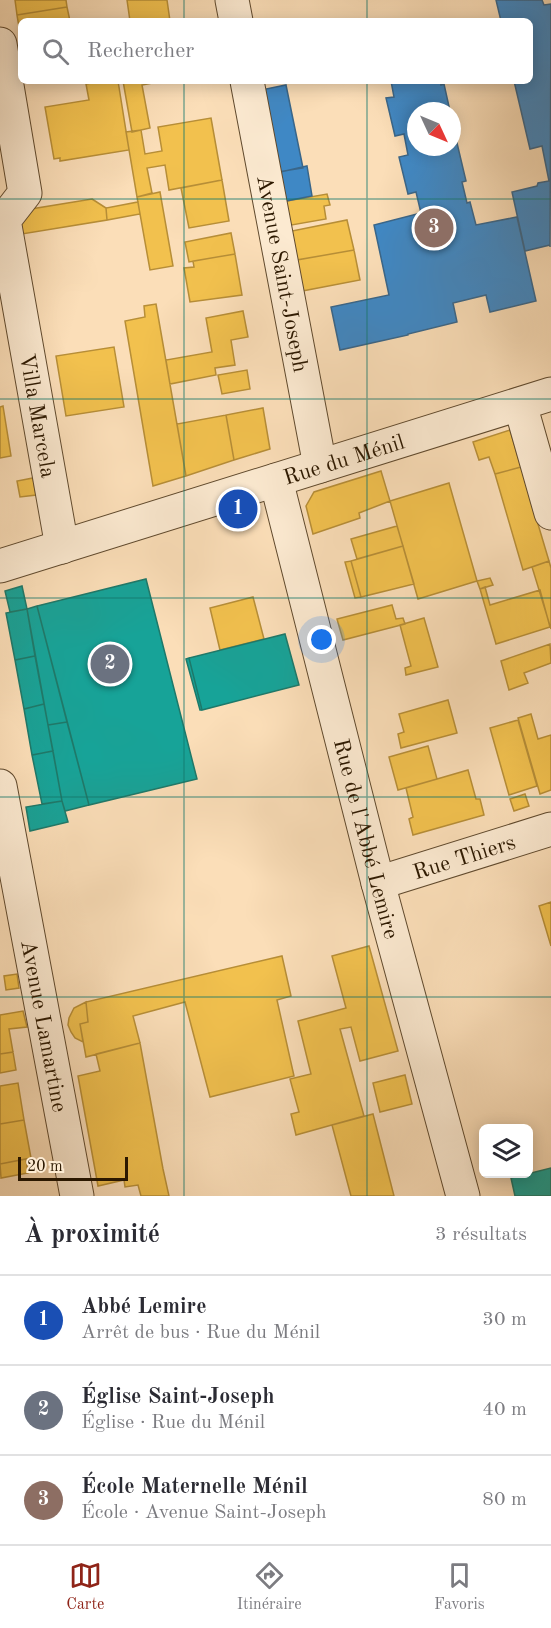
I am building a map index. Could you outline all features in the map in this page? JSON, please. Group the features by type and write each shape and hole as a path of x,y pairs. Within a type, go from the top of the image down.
{"street":[{"path":"232,0 235,18"},
{"name":"Villa Marcela","path":"0,44 26,193 4,220 62,547"},
{"name":"Avenue Saint-Joseph","path":"248,84 320,466"},
{"name":"Rue du Ménil","path":"0,566 551,394"},
{"path":"520,404 551,513"},
{"name":"Rue de l'Abbé Lemire","path":"276,480 378,883 463,1196"},
{"name":"Avenue Lamartine","path":"0,786 77,1196"},
{"name":"Rue Thiers","path":"378,883 551,829"}],"building: Logements":[{"path":"15,0 66,0 67,7 17,15"},
{"path":"127,0 167,0 170,18 130,18"},
{"path":"67,7 69,18 18,18 18,21 17,15"},
{"path":"86,84 118,84 129,150 60,161 60,158 54,159 45,107 89,100"},
{"path":"124,84 147,84 142,85 150,128 132,132"},
{"path":"211,118 222,180 169,190 165,165 147,168 152,193 137,197 126,132 141,130 145,154 162,151 158,127"},
{"path":"222,180 229,221 189,228 181,188"},
{"path":"160,192 173,266 150,270 137,197"},
{"path":"327,194 330,205 324,206 326,219 286,226 281,202"},
{"path":"92,199 106,208 107,220 22,234 20,224 31,209"},
{"path":"138,202 140,214 107,220 106,208"},
{"path":"347,220 354,250 297,260 287,232"},
{"path":"231,233 235,254 189,262 185,242"},
{"path":"354,250 360,280 297,292 297,260"},
{"path":"235,254 242,295 190,302 184,268 194,267 193,261"},
{"path":"156,304 186,476 153,486 125,321 145,317 144,306"},
{"path":"243,311 248,337 231,340 235,365 215,368 216,375 170,384 166,360 212,352 206,318"},
{"path":"114,347 124,407 66,416 56,356"},
{"path":"247,370 250,389 222,394 218,375"},
{"path":"3,406 11,456 0,458 0,407"},
{"path":"263,408 270,449 234,460 226,415"},
{"path":"226,415 234,460 186,476 177,424"},
{"path":"510,430 521,467 495,474 489,457 479,460 473,442"},
{"path":"521,467 549,561 523,570 495,474"},
{"path":"381,471 390,501 359,513 360,518 313,534 306,506 314,492"},
{"path":"33,478 36,495 20,497 17,481"},
{"path":"449,483 477,581 418,599 390,501"},
{"path":"397,526 403,546 357,559 351,539"},
{"path":"403,546 414,584 361,597 351,561"},
{"path":"351,561 361,597 355,598 345,562"},
{"path":"549,561 551,568 551,629 532,567"},
{"path":"490,578 493,585 480,589 477,581"},
{"path":"485,587 490,605 540,590 550,627 496,644 480,589"},
{"path":"253,597 264,639 220,650 210,608"},
{"path":"392,605 396,619 403,618 405,624 343,640 337,619"},
{"path":"424,618 438,667 406,675 405,668 411,666 400,625"},
{"path":"550,644 551,663 524,673 528,683 509,690 501,661"},
{"path":"448,700 457,733 401,748 398,734 404,732 399,714"},
{"path":"531,714 538,739 551,735 551,790 540,794 518,718"},
{"path":"518,720 537,786 509,795 490,728"},
{"path":"428,746 437,779 398,790 389,757"},
{"path":"468,770 476,799 480,799 484,815 413,835 409,819 413,817 406,788"},
{"path":"525,794 529,806 514,811 510,799"},
{"path":"551,902 551,946 539,906"},
{"path":"369,946 398,1051 360,1061 351,1027 340,1029 364,1116 296,1135 291,1114 299,1112 290,1079 311,1074 298,1021 346,1008 332,956"},
{"path":"282,956 291,996 277,1000 294,1076 210,1097 185,1002 133,1016 140,1043 86,1057 80,1024 88,1022 86,1002"},
{"path":"17,974 19,988 6,990 4,976"},
{"path":"86,1002 88,1022 80,1024 83,1042 75,1038 68,1025 74,1008"},
{"path":"23,1011 27,1027 9,1029 13,1052 0,1054 0,1015"},
{"path":"140,1043 169,1196 141,1196 138,1185 125,1187 124,1180 98,1186 78,1076 100,1071 96,1054"},
{"path":"13,1052 16,1070 0,1073 0,1054"},
{"path":"405,1075 412,1104 380,1112 373,1083"},
{"path":"18,1083 24,1120 0,1124 0,1086"},
{"path":"373,1114 394,1196 351,1196 332,1125"},
{"path":"24,1120 31,1158 0,1164 0,1124"},
{"path":"26,1159 28,1173 1,1178 0,1164"}],"building: Écoles":[{"path":"496,0 542,0 544,5 551,4 550,247 550,245 525,251 512,192 549,181 542,146 530,149 515,84 533,84 533,18 500,18"},
{"path":"392,84 444,84 448,102 407,102 407,150 404,134 395,136 386,98 394,97"},
{"path":"286,85 303,168 278,172 261,90"},
{"path":"460,156 466,181 462,182 476,225 517,217 536,301 490,312 486,295 453,303 457,322 340,350 331,307 389,295 374,225 421,213 416,192 408,194 399,157"},
{"path":"307,166 312,196 281,202 276,173"}],"building: Public":[{"path":"146,579 197,779 89,805 37,606"},
{"path":"22,586 27,609 10,612 5,591"},
{"path":"37,606 67,722 48,725 27,609"},
{"path":"27,609 35,656 15,660 6,613"},
{"path":"285,634 299,685 202,710 189,658"},
{"path":"35,656 44,704 24,709 15,660"},
{"path":"189,658 202,710 200,710 186,659"},
{"path":"44,704 53,751 32,755 24,709"},
{"path":"67,722 89,805 65,811 48,725"},
{"path":"53,751 62,801 42,804 32,755"},
{"path":"62,801 68,822 30,831 26,807"},
{"path":"551,1168 551,1196 515,1196 511,1178 533,1178 533,1172"}],"place":[{"name":"École Maternelle Ménil","path":"434,228"},
{"name":"Abbé Lemire","path":"238,509"},
{"name":"Église Saint-Joseph","path":"110,664"}]}
